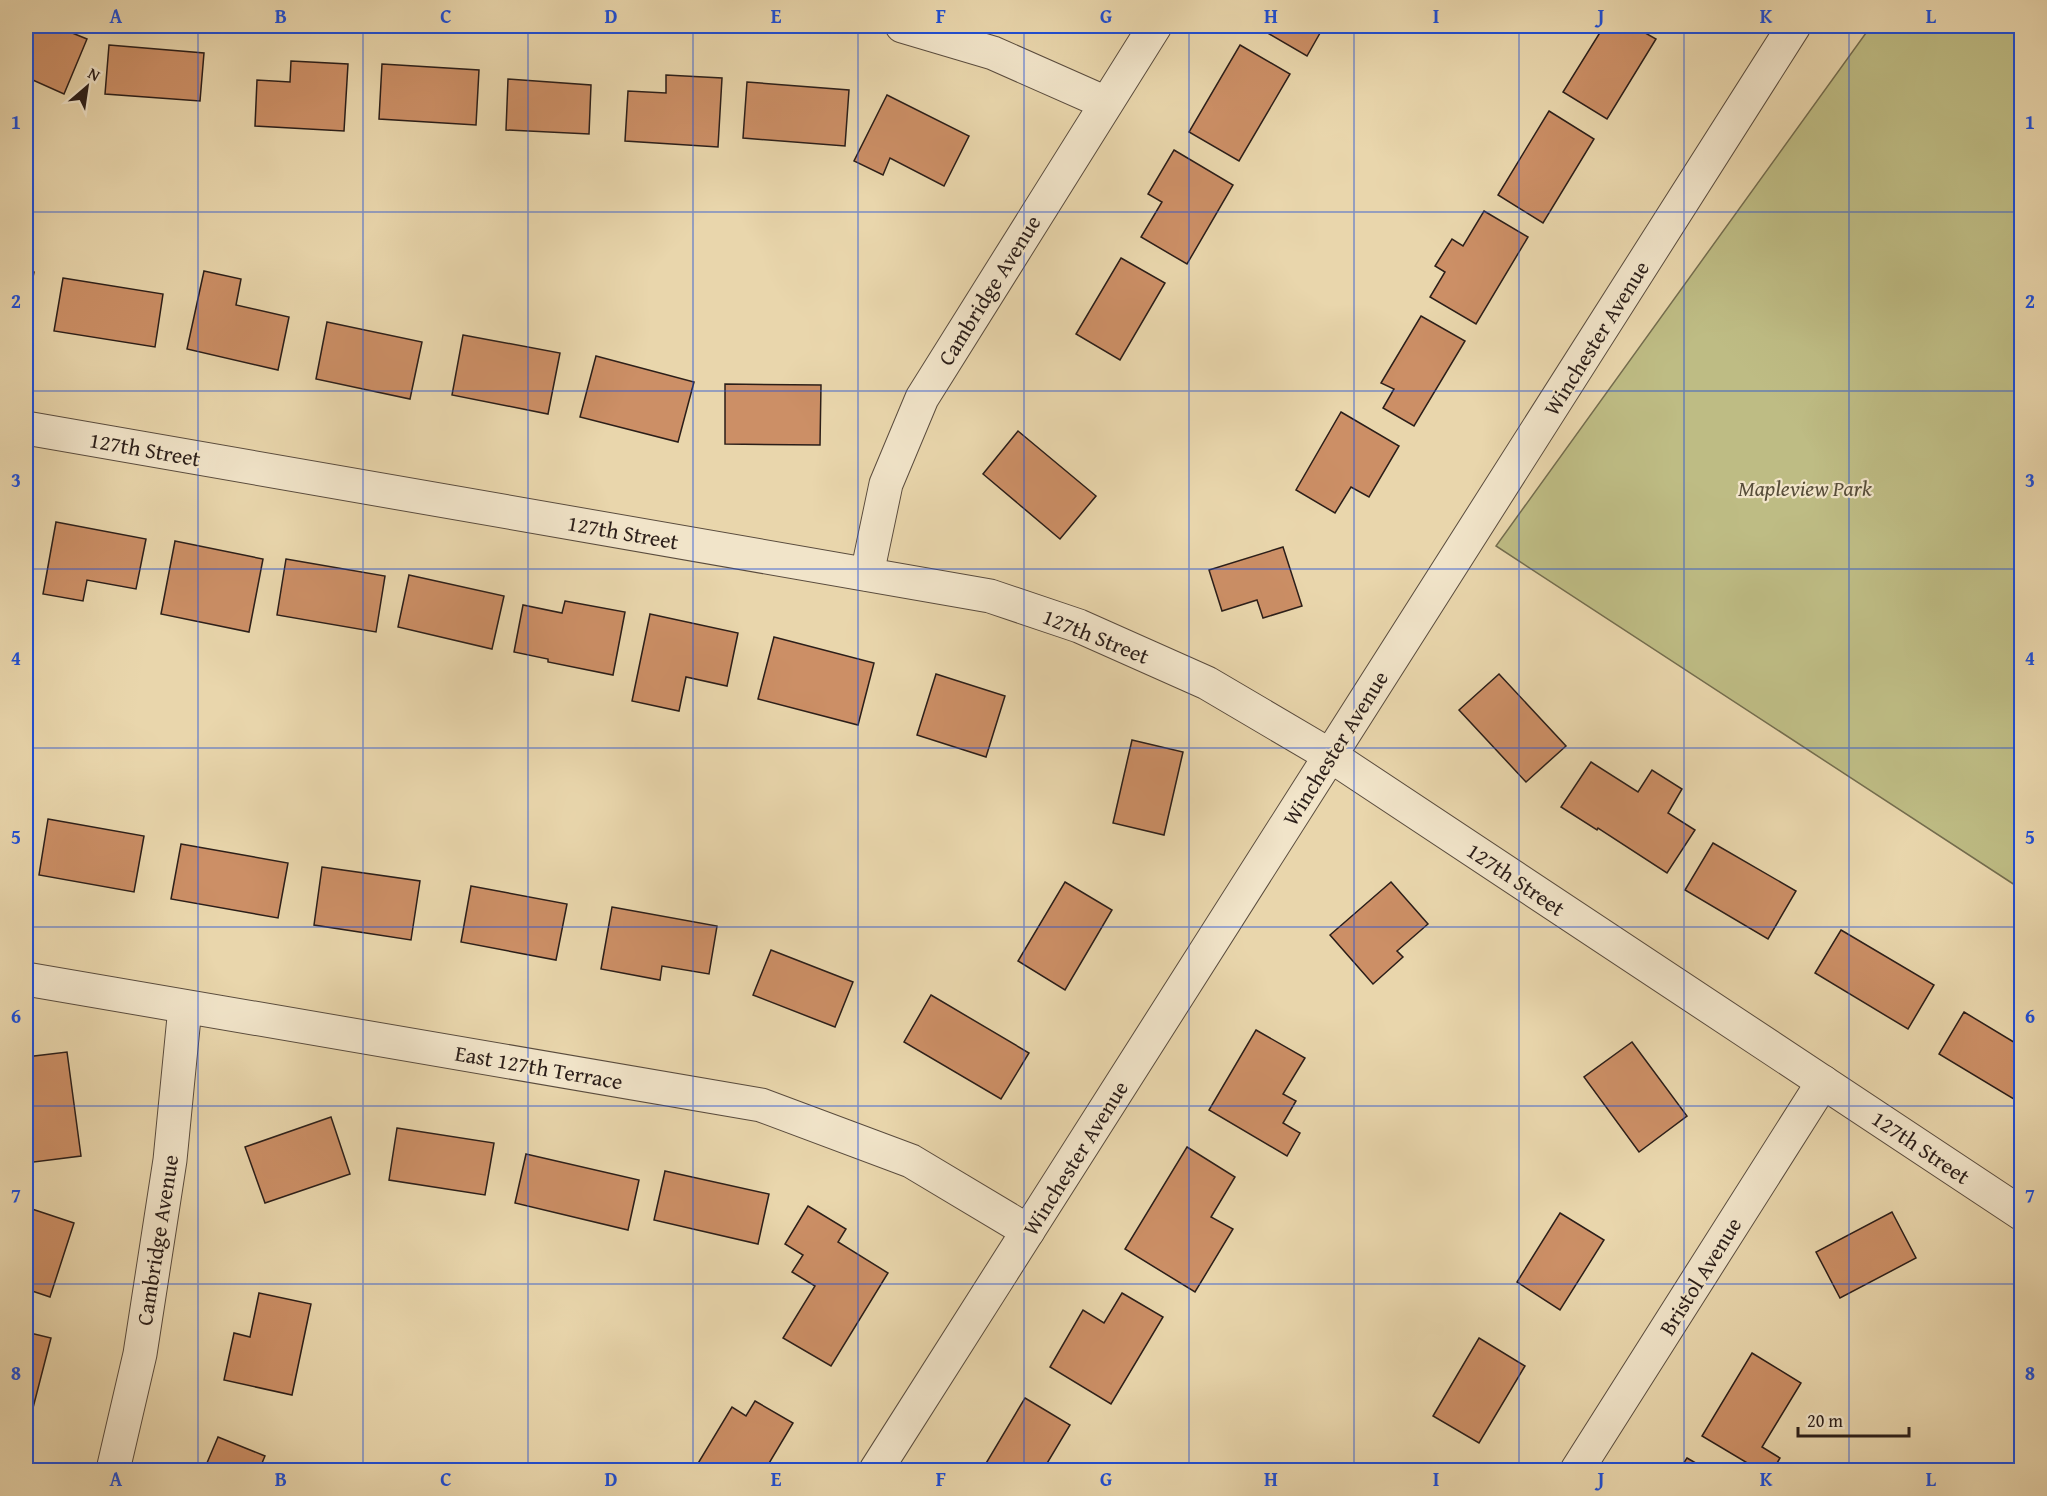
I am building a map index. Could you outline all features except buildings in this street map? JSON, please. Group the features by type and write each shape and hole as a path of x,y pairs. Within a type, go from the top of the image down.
{"street":[{"path":"902,26 993,53 1106,103"},
{"name":"Cambridge Avenue","path":"867,574 886,484 922,398 1155,26"},
{"name":"Winchester Avenue","path":"876,1470 1794,26"},
{"name":"127th Street","path":"26,428 990,596 1079,626 1207,683 1331,756 2022,1214"},
{"name":"East 127th Terrace","path":"26,980 761,1105 911,1161 1028,1231"},
{"name":"Cambridge Avenue","path":"113,1470 140,1354 149,1297 170,1160 185,1007"},
{"name":"Bristol Avenue","path":"1577,1470 1823,1082"}],"green space":[{"name":"Mapleview Park","path":"1871,26 2021,26 2021,889 1496,546"}]}
